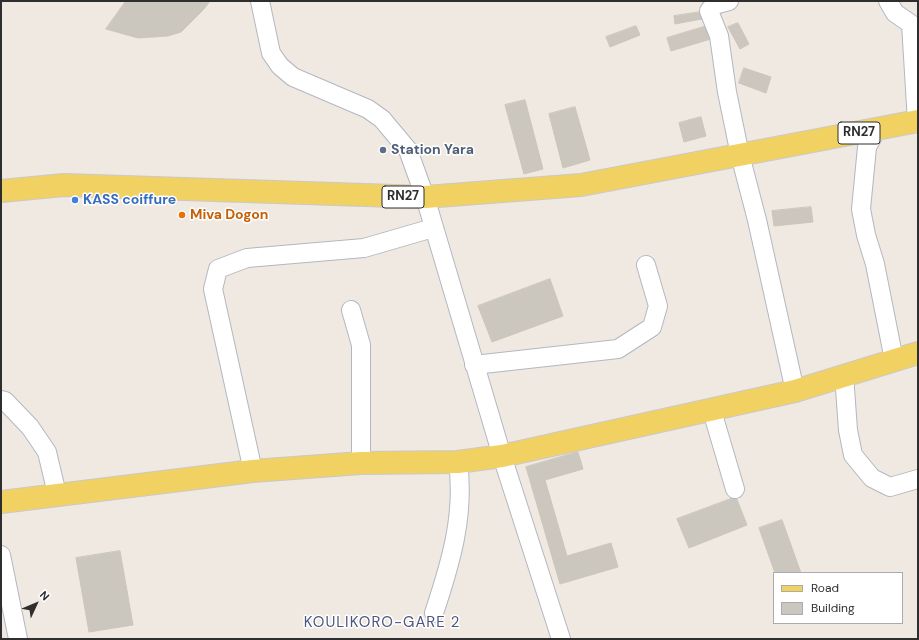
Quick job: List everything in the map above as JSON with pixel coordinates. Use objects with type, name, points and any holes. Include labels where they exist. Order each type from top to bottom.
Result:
[{"type":"main road","name":"RN27","points":[[1,191],[64,185],[425,197],[581,185],[917,122]]},
{"type":"main road","points":[[1,502],[253,471],[361,463],[458,462],[502,456],[794,391],[918,353]]},
{"type":"street","points":[[260,1],[271,53],[280,66],[293,77],[368,109],[382,119],[408,150],[425,197],[474,365],[561,639]]},
{"type":"street","points":[[728,1],[714,5],[710,11],[719,36],[727,92],[740,155],[757,220],[794,391]]},
{"type":"street","points":[[888,1],[895,13],[911,24],[917,122]]},
{"type":"street","points":[[877,129],[867,147],[861,209],[866,235],[875,264],[894,360]]},
{"type":"street","points":[[253,471],[213,289],[218,269],[247,258],[364,248],[433,228]]},
{"type":"street","points":[[474,365],[618,349],[652,327],[658,306],[646,264]]},
{"type":"street","points":[[351,310],[361,345],[361,463]]},
{"type":"street","points":[[844,375],[848,430],[853,455],[872,478],[890,487],[918,479]]},
{"type":"street","points":[[1,400],[5,401],[30,427],[47,452],[57,494]]},
{"type":"street","points":[[712,410],[735,489]]},
{"type":"street","points":[[434,613],[451,562],[456,536],[460,507],[458,462]]},
{"type":"street","points":[[1,555],[18,639]]},
{"type":"building","points":[[126,1],[210,1],[181,32],[168,36],[138,38],[106,29]]},
{"type":"building","points":[[701,12],[702,19],[675,24],[674,16]]},
{"type":"building","points":[[738,23],[749,44],[740,49],[728,27]]},
{"type":"building","points":[[710,25],[714,38],[671,51],[667,38]]},
{"type":"building","points":[[636,26],[640,35],[610,47],[606,37]]},
{"type":"building","points":[[744,68],[771,77],[766,93],[739,83]]},
{"type":"building","points":[[525,100],[543,169],[524,174],[505,105]]},
{"type":"building","points":[[575,107],[590,160],[563,168],[549,114]]},
{"type":"building","points":[[701,117],[706,136],[684,142],[679,123]]},
{"type":"building","points":[[811,207],[813,222],[774,226],[772,211]]},
{"type":"building","points":[[550,279],[563,316],[492,342],[478,306]]},
{"type":"building","points":[[578,452],[583,469],[545,480],[567,556],[611,543],[618,567],[560,584],[526,467]]},
{"type":"building","points":[[736,497],[747,525],[689,548],[677,519]]},
{"type":"building","points":[[782,520],[801,572],[775,572],[759,528]]},
{"type":"building","points":[[120,551],[133,625],[89,632],[76,558]]},
{"type":"place","name":"Station Yara","points":[[383,150]]},
{"type":"place","name":"KASS coiffure","points":[[75,200]]},
{"type":"place","name":"Miva Dogon","points":[[182,215]]},
{"type":"district","name":"KOULIKORO-GARE 2","points":[[382,623]]}]
